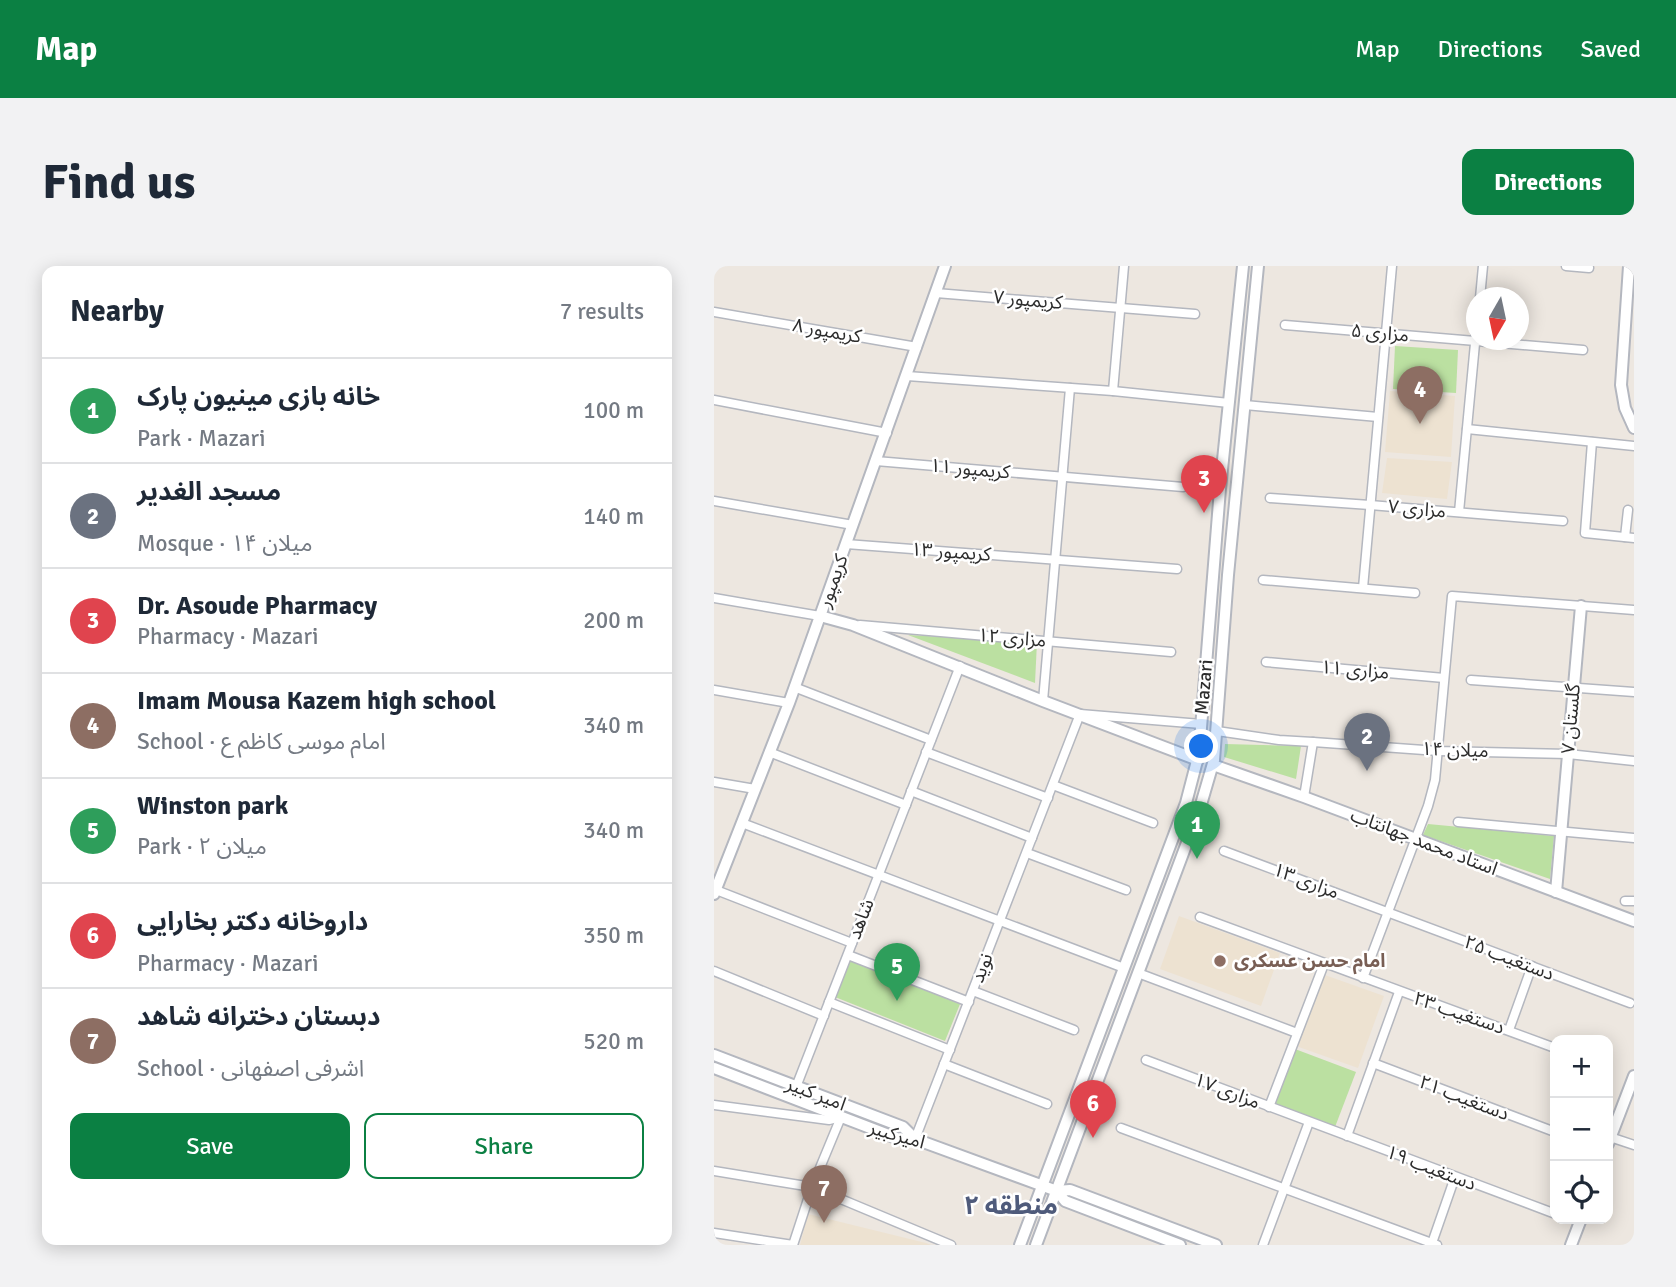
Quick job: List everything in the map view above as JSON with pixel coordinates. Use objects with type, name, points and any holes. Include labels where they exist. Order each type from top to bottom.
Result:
[{"type":"street","name":"کریمپور","points":[[715,892],[718,875],[742,823],[789,703],[946,266]]},
{"type":"street","points":[[1113,391],[1124,266]]},
{"type":"street","name":"Mazari","points":[[1020,1245],[1186,803],[1198,760],[1220,489],[1243,266]]},
{"type":"street","name":"Mazari","points":[[1036,1245],[1169,893],[1213,765],[1228,575],[1258,266]]},
{"type":"street","points":[[1363,587],[1392,266]]},
{"type":"street","points":[[1481,287],[1483,266]]},
{"type":"street","points":[[1566,266],[1589,268]]},
{"type":"street","points":[[1629,266],[1630,305],[1621,385],[1625,408],[1634,428]]},
{"type":"street","name":"کریمپور ۷","points":[[936,293],[1195,314]]},
{"type":"street","name":"کریمپور ۸","points":[[714,312],[917,347]]},
{"type":"street","name":"مزاری ۵","points":[[1285,325],[1466,337]]},
{"type":"street","name":"مزاری ۵","points":[[1529,343],[1583,350]]},
{"type":"street","points":[[1459,512],[1475,350]]},
{"type":"street","points":[[907,376],[1113,391],[1378,417]]},
{"type":"street","points":[[1043,701],[1070,388]]},
{"type":"street","points":[[714,400],[887,433]]},
{"type":"street","points":[[1467,429],[1634,446]]},
{"type":"street","points":[[1592,442],[1585,533],[1629,537],[1628,510]]},
{"type":"street","name":"کریمپور ۱۱","points":[[876,461],[1183,487]]},
{"type":"street","name":"مزاری ۷","points":[[1270,498],[1563,521]]},
{"type":"street","points":[[714,501],[853,525]]},
{"type":"street","name":"کریمپور ۱۳","points":[[846,544],[1177,569]]},
{"type":"street","points":[[1263,580],[1415,593]]},
{"type":"street","points":[[1363,978],[1432,793],[1452,596],[1634,610]]},
{"type":"street","points":[[714,598],[820,616],[853,625],[1198,760]]},
{"type":"street","name":"گلستان ۷","points":[[1556,892],[1581,606]]},
{"type":"street","name":"مزاری ۱۲","points":[[853,625],[1171,652]]},
{"type":"street","name":"مزاری ۱۱","points":[[1266,662],[1444,678]]},
{"type":"street","name":"شاهد","points":[[796,1087],[960,666]]},
{"type":"street","points":[[1471,680],[1634,692]]},
{"type":"street","points":[[794,687],[931,740]]},
{"type":"street","points":[[714,690],[789,703]]},
{"type":"street","points":[[1080,714],[1201,724]]},
{"type":"street","name":"نوید","points":[[915,1139],[1080,714]]},
{"type":"street","name":"میلان ۱۴","points":[[1217,731],[1313,743],[1438,751],[1568,754],[1634,761]]},
{"type":"street","points":[[1304,797],[1313,743]]},
{"type":"street","points":[[769,752],[906,805]]},
{"type":"street","points":[[926,752],[1048,798]]},
{"type":"street","name":"استاد محمد جهانتاب","points":[[1213,765],[1634,921]]},
{"type":"street","points":[[714,782],[755,789]]},
{"type":"street","points":[[1053,785],[1153,823]]},
{"type":"street","points":[[911,791],[1032,838]]},
{"type":"street","points":[[1458,822],[1634,838]]},
{"type":"street","points":[[742,823],[1124,968]]},
{"type":"street","name":"مزاری ۱۳","points":[[1224,851],[1388,912]]},
{"type":"street","points":[[1027,853],[1126,890]]},
{"type":"street","points":[[1154,888],[1169,893]]},
{"type":"street","points":[[715,892],[852,943]]},
{"type":"street","name":"دستغیب ۲۵","points":[[1388,912],[1630,1003]]},
{"type":"street","name":"دستغیب ۲۳","points":[[1200,917],[1550,1046]]},
{"type":"street","points":[[848,955],[968,1002]]},
{"type":"street","points":[[1269,1107],[1324,964]]},
{"type":"street","points":[[1509,1030],[1532,967]]},
{"type":"street","points":[[714,971],[824,1016]]},
{"type":"street","points":[[1138,973],[1297,1034]]},
{"type":"street","points":[[973,991],[1074,1030]]},
{"type":"street","points":[[1347,1136],[1399,992]]},
{"type":"street","points":[[829,1002],[950,1049]]},
{"type":"street","name":"امیر کبیر","points":[[714,1055],[902,1127],[915,1139]]},
{"type":"street","name":"مزاری ۱۷","points":[[1146,1060],[1309,1122]]},
{"type":"street","name":"دستغیب ۲۱","points":[[1373,1063],[1550,1130]]},
{"type":"street","points":[[944,1064],[1047,1104]]},
{"type":"street","name":"امیرکبیر","points":[[714,1068],[898,1139],[915,1139],[1042,1185]]},
{"type":"street","points":[[1613,1130],[1634,1077]]},
{"type":"street","points":[[714,1105],[829,1120],[841,1116]]},
{"type":"street","points":[[718,1234],[793,1245],[812,1187],[841,1116]]},
{"type":"street","points":[[1263,1245],[1309,1122]]},
{"type":"street","name":"دستغیب ۱۹","points":[[1309,1122],[1550,1212]]},
{"type":"street","points":[[1121,1128],[1434,1244],[1455,1177]]},
{"type":"street","points":[[1613,1141],[1634,1145]]},
{"type":"street","points":[[714,1171],[812,1187],[951,1245]]},
{"type":"street","points":[[1042,1185],[1057,1191],[1070,1190],[1216,1245]]},
{"type":"street","points":[[1057,1191],[1065,1201],[1180,1245]]},
{"type":"street","points":[[1571,1245],[1579,1224]]},
{"type":"shaded area","points":[[1390,391],[1455,396],[1451,457],[1385,452]]},
{"type":"shaded area","points":[[1387,458],[1452,462],[1447,499],[1382,493]]},
{"type":"shaded area","name":"امام حسن عسکری","points":[[1179,916],[1280,953],[1261,1006],[1160,969]]},
{"type":"shaded area","points":[[1322,974],[1384,996],[1358,1068],[1296,1046]]},
{"type":"shaded area","points":[[808,1214],[926,1243],[931,1245],[800,1245]]},
{"type":"green space","points":[[1395,346],[1458,350],[1456,393],[1393,389]]},
{"type":"green space","points":[[908,635],[1037,642],[1035,683]]},
{"type":"green space","points":[[1225,744],[1301,746],[1296,779],[1224,757]]},
{"type":"green space","points":[[1428,824],[1554,836],[1550,879],[1423,835]]},
{"type":"green space","points":[[850,960],[960,1004],[945,1041],[835,997]]},
{"type":"green space","points":[[1295,1049],[1356,1072],[1335,1127],[1274,1104]]},
{"type":"place","name":"Imam Mousa Kazem high school","points":[[1420,424]]},
{"type":"place","name":"Dr. Asoude Pharmacy","points":[[1204,513]]},
{"type":"place","name":"مسجد الغدیر","points":[[1367,771]]},
{"type":"place","name":"خانه بازی مینیون پارک","points":[[1197,859]]},
{"type":"place","name":"امام حسن عسکری","points":[[1220,961]]},
{"type":"place","name":"Winston park","points":[[897,1001]]},
{"type":"place","name":"داروخانه دکتر بخارایی","points":[[1093,1138]]},
{"type":"place","name":"دبستان دخترانه شاهد","points":[[824,1223]]},
{"type":"district","name":"منطقه ۲","points":[[1011,1206]]}]
